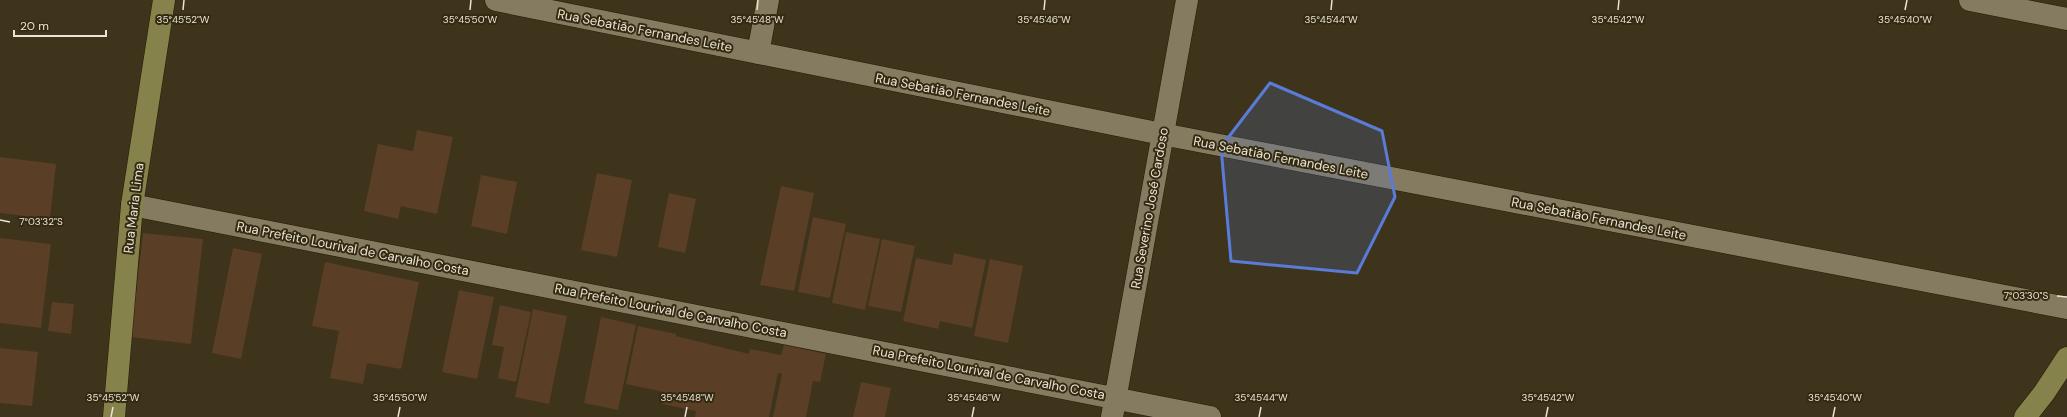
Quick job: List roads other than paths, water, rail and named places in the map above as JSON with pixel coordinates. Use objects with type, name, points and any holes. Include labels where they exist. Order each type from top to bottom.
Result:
[{"type":"street","name":"Rua Maria Lima","points":[[114,417],[120,326],[132,205],[164,0]]},
{"type":"street","name":"Rua Sebatião Fernandes Leite","points":[[496,0],[1162,134],[2067,308]]},
{"type":"street","points":[[758,53],[768,0]]},
{"type":"street","name":"Rua Severino José Cardoso","points":[[1114,407],[1187,0]]},
{"type":"street","points":[[1970,0],[2067,18]]},
{"type":"street","name":"Rua Prefeito Lourival de Carvalho Costa","points":[[132,205],[1114,407],[1210,417]]},
{"type":"street","points":[[2025,417],[2044,393],[2067,358]]}]
